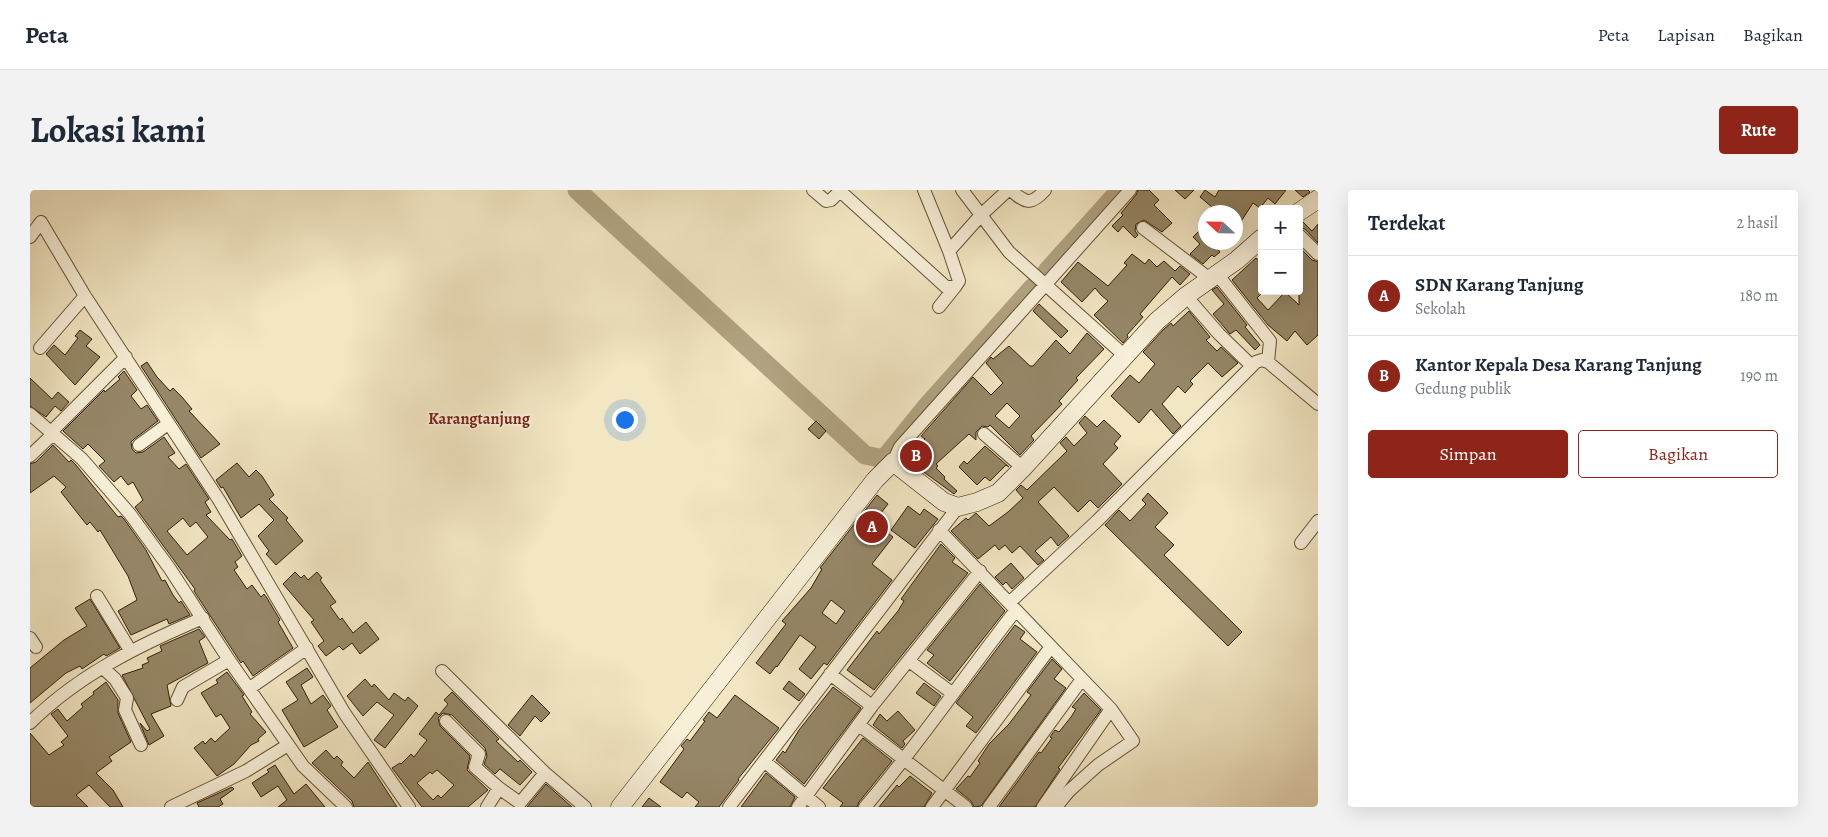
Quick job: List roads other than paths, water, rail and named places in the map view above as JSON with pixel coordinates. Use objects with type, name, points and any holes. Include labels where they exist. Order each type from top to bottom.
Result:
[{"type":"street","points":[[813,190],[826,201],[831,200],[840,190],[946,287],[955,287]]},
{"type":"street","points":[[924,190],[960,280],[939,306]]},
{"type":"street","points":[[962,190],[1009,252],[1125,356]]},
{"type":"street","points":[[949,251],[981,215],[1009,190],[1022,201],[1038,198],[1045,190]]},
{"type":"street","points":[[620,807],[875,480],[893,462],[900,447],[1130,190]]},
{"type":"street","points":[[1303,209],[1318,199]]},
{"type":"street","points":[[30,237],[41,222],[85,296],[219,500],[346,714],[409,807]]},
{"type":"street","points":[[1143,228],[1213,276],[1270,341],[1268,362]]},
{"type":"street","points":[[1303,239],[1318,254]]},
{"type":"street","points":[[893,462],[944,502],[958,507],[977,502],[998,492],[1023,468],[1157,321],[1186,296],[1258,241]]},
{"type":"street","points":[[40,348],[85,296]]},
{"type":"street","points":[[1186,296],[1219,334],[1252,366]]},
{"type":"street","points":[[30,456],[126,357]]},
{"type":"street","points":[[865,807],[905,760],[1012,606],[1252,366],[1262,360],[1268,362],[1318,404]]},
{"type":"street","points":[[30,414],[82,459],[130,514],[303,766],[346,807]]},
{"type":"street","points":[[139,445],[168,424]]},
{"type":"street","points":[[984,434],[1023,468]]},
{"type":"street","points":[[729,807],[958,507]]},
{"type":"street","points":[[1302,543],[1318,520]]},
{"type":"street","points":[[939,530],[1050,648],[1112,709],[1133,741],[1098,765],[1069,791],[1056,807]]},
{"type":"street","points":[[798,807],[872,706],[980,572]]},
{"type":"street","points":[[97,596],[130,650]]},
{"type":"street","points":[[30,723],[55,701],[130,650],[202,618]]},
{"type":"street","points":[[250,688],[307,648]]},
{"type":"street","points":[[932,807],[1050,648]]},
{"type":"street","points":[[177,700],[183,687],[229,660]]},
{"type":"street","points":[[909,661],[952,693]]},
{"type":"street","points":[[103,668],[115,680],[127,698],[125,710],[141,745]]},
{"type":"street","points":[[442,671],[545,774],[585,807]]},
{"type":"street","points":[[830,674],[872,706]]},
{"type":"street","points":[[989,807],[1082,679]]},
{"type":"street","points":[[1043,807],[1112,709]]},
{"type":"street","points":[[446,721],[479,754],[475,767],[520,803],[545,774]]},
{"type":"street","points":[[859,725],[966,807]]},
{"type":"street","points":[[171,807],[246,770],[288,745]]},
{"type":"street","points":[[764,761],[820,807]]},
{"type":"street","points":[[486,807],[499,788]]},
{"type":"waterway","points":[[577,190],[865,455],[884,459],[926,407],[1033,287]]},
{"type":"waterway","points":[[1047,271],[1120,190]]},
{"type":"place","name":"Kantor Kepala Desa Karang Tanjung","points":[[916,456]]},
{"type":"place","name":"SDN Karang Tanjung","points":[[872,527]]},
{"type":"district","name":"Karangtanjung","points":[[479,419]]}]
